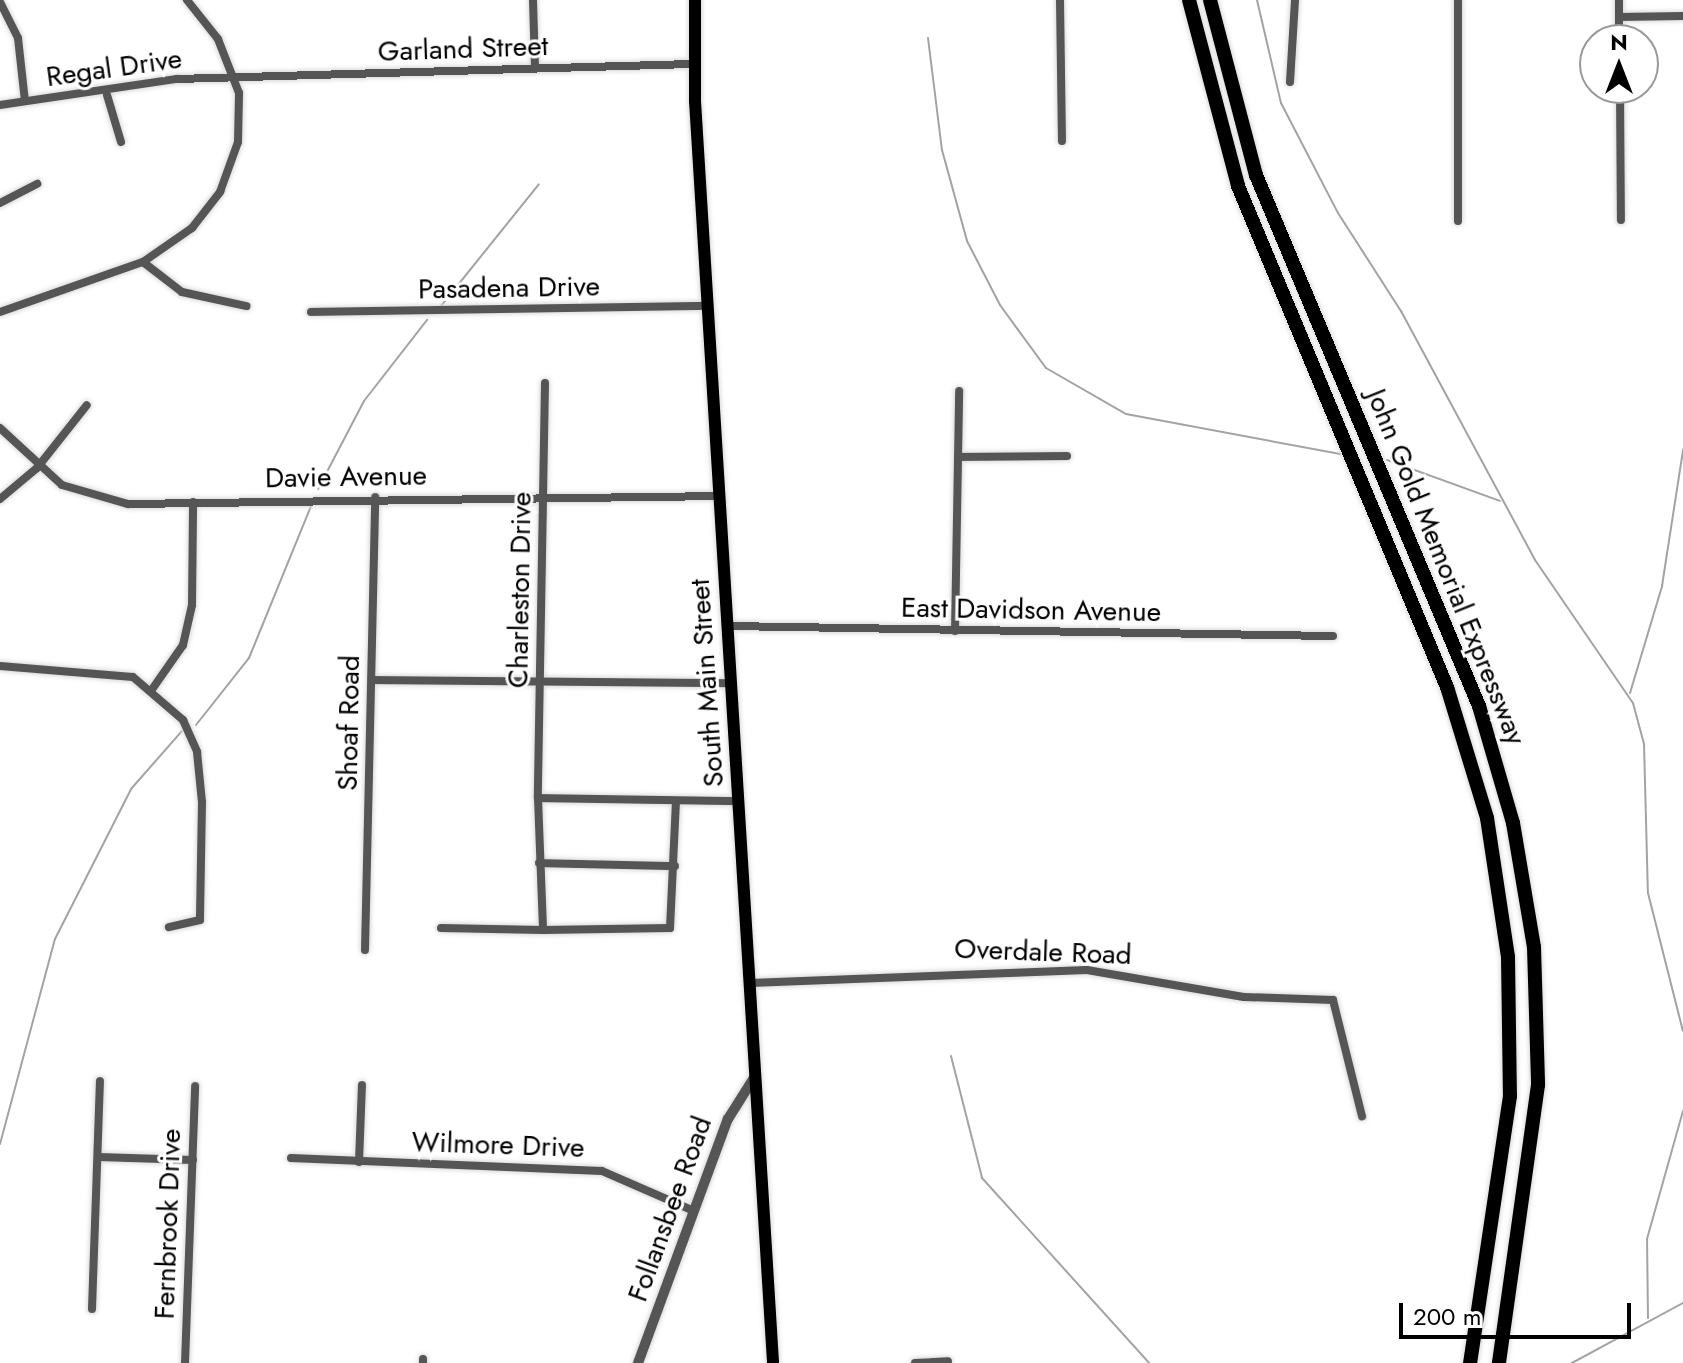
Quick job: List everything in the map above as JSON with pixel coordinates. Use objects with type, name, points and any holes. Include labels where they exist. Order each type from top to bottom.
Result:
[{"type":"highway","name":"John Gold Memorial Expressway","points":[[1189,0],[1238,186],[1447,687],[1487,818],[1508,957],[1510,1096],[1470,1363]]},
{"type":"highway","name":"John Gold Memorial Expressway","points":[[1210,0],[1256,175],[1479,706],[1513,823],[1534,947],[1538,1085],[1499,1363]]},
{"type":"main road","name":"South Main Street","points":[[695,0],[693,64],[773,1363]]},
{"type":"street","points":[[0,312],[143,262],[192,228],[220,192],[238,142],[234,78],[218,39],[187,0]]},
{"type":"street","points":[[533,0],[535,69]]},
{"type":"street","points":[[1060,0],[1062,141]]},
{"type":"street","points":[[1290,82],[1295,0]]},
{"type":"street","points":[[1458,0],[1458,221]]},
{"type":"street","points":[[1619,0],[1619,24]]},
{"type":"street","points":[[0,2],[18,38],[25,101]]},
{"type":"street","points":[[1619,17],[1683,16]]},
{"type":"street","name":"Garland Street","points":[[234,78],[693,64]]},
{"type":"street","name":"Regal Drive","points":[[0,105],[107,95],[143,82],[234,78]]},
{"type":"street","points":[[107,95],[121,142]]},
{"type":"street","points":[[1620,104],[1621,220]]},
{"type":"street","points":[[0,203],[37,184]]},
{"type":"street","points":[[143,262],[182,292],[246,306]]},
{"type":"street","name":"Pasadena Drive","points":[[311,312],[708,306]]},
{"type":"street","name":"Charleston Drive","points":[[543,930],[538,798],[545,383]]},
{"type":"street","points":[[955,631],[959,391]]},
{"type":"street","points":[[0,499],[37,468],[87,405]]},
{"type":"street","name":"Davie Avenue","points":[[0,428],[37,468],[95,500],[193,502],[375,497],[544,499],[720,496]]},
{"type":"street","points":[[958,457],[1067,456]]},
{"type":"street","name":"Shoaf Road","points":[[365,950],[375,497]]},
{"type":"street","points":[[153,688],[183,645],[192,605],[193,502]]},
{"type":"street","name":"East Davidson Avenue","points":[[728,626],[1333,636]]},
{"type":"street","points":[[0,666],[88,668],[153,688],[194,742],[202,802],[200,920],[169,927]]},
{"type":"street","points":[[372,680],[731,683]]},
{"type":"street","points":[[538,798],[739,801]]},
{"type":"street","points":[[441,928],[665,931],[674,921],[676,801]]},
{"type":"street","points":[[539,863],[675,866]]},
{"type":"street","name":"Overdale Road","points":[[750,983],[938,970],[1087,970],[1244,997],[1333,1000],[1362,1116]]},
{"type":"street","name":"Follansbee Road","points":[[638,1363],[735,1103],[755,1076]]},
{"type":"street","points":[[92,1309],[100,1081]]},
{"type":"street","points":[[359,1162],[362,1085]]},
{"type":"street","name":"Fernbrook Drive","points":[[185,1363],[195,1086]]},
{"type":"street","points":[[98,1157],[193,1160]]},
{"type":"street","name":"Wilmore Drive","points":[[291,1158],[602,1171],[694,1211]]},
{"type":"street","points":[[915,1363],[948,1361]]},
{"type":"waterway","points":[[1257,0],[1281,103],[1338,213],[1401,311],[1535,560],[1633,703],[1644,744],[1648,893],[1683,1031]]},
{"type":"waterway","points":[[928,38],[942,150],[967,241],[1000,305],[1046,368],[1126,414],[1340,454]]},
{"type":"waterway","points":[[441,306],[539,184]]},
{"type":"waterway","points":[[318,489],[364,401],[427,320]]},
{"type":"waterway","points":[[1630,693],[1662,586],[1683,450]]},
{"type":"waterway","points":[[1387,460],[1500,501]]},
{"type":"waterway","points":[[196,725],[249,658],[311,506]]},
{"type":"waterway","points":[[0,1144],[55,939],[131,789],[182,731]]},
{"type":"waterway","points":[[951,1056],[982,1178],[1149,1363]]},
{"type":"waterway","points":[[1648,1318],[1647,1239],[1683,1111]]},
{"type":"waterway","points":[[1572,1363],[1683,1303]]}]
